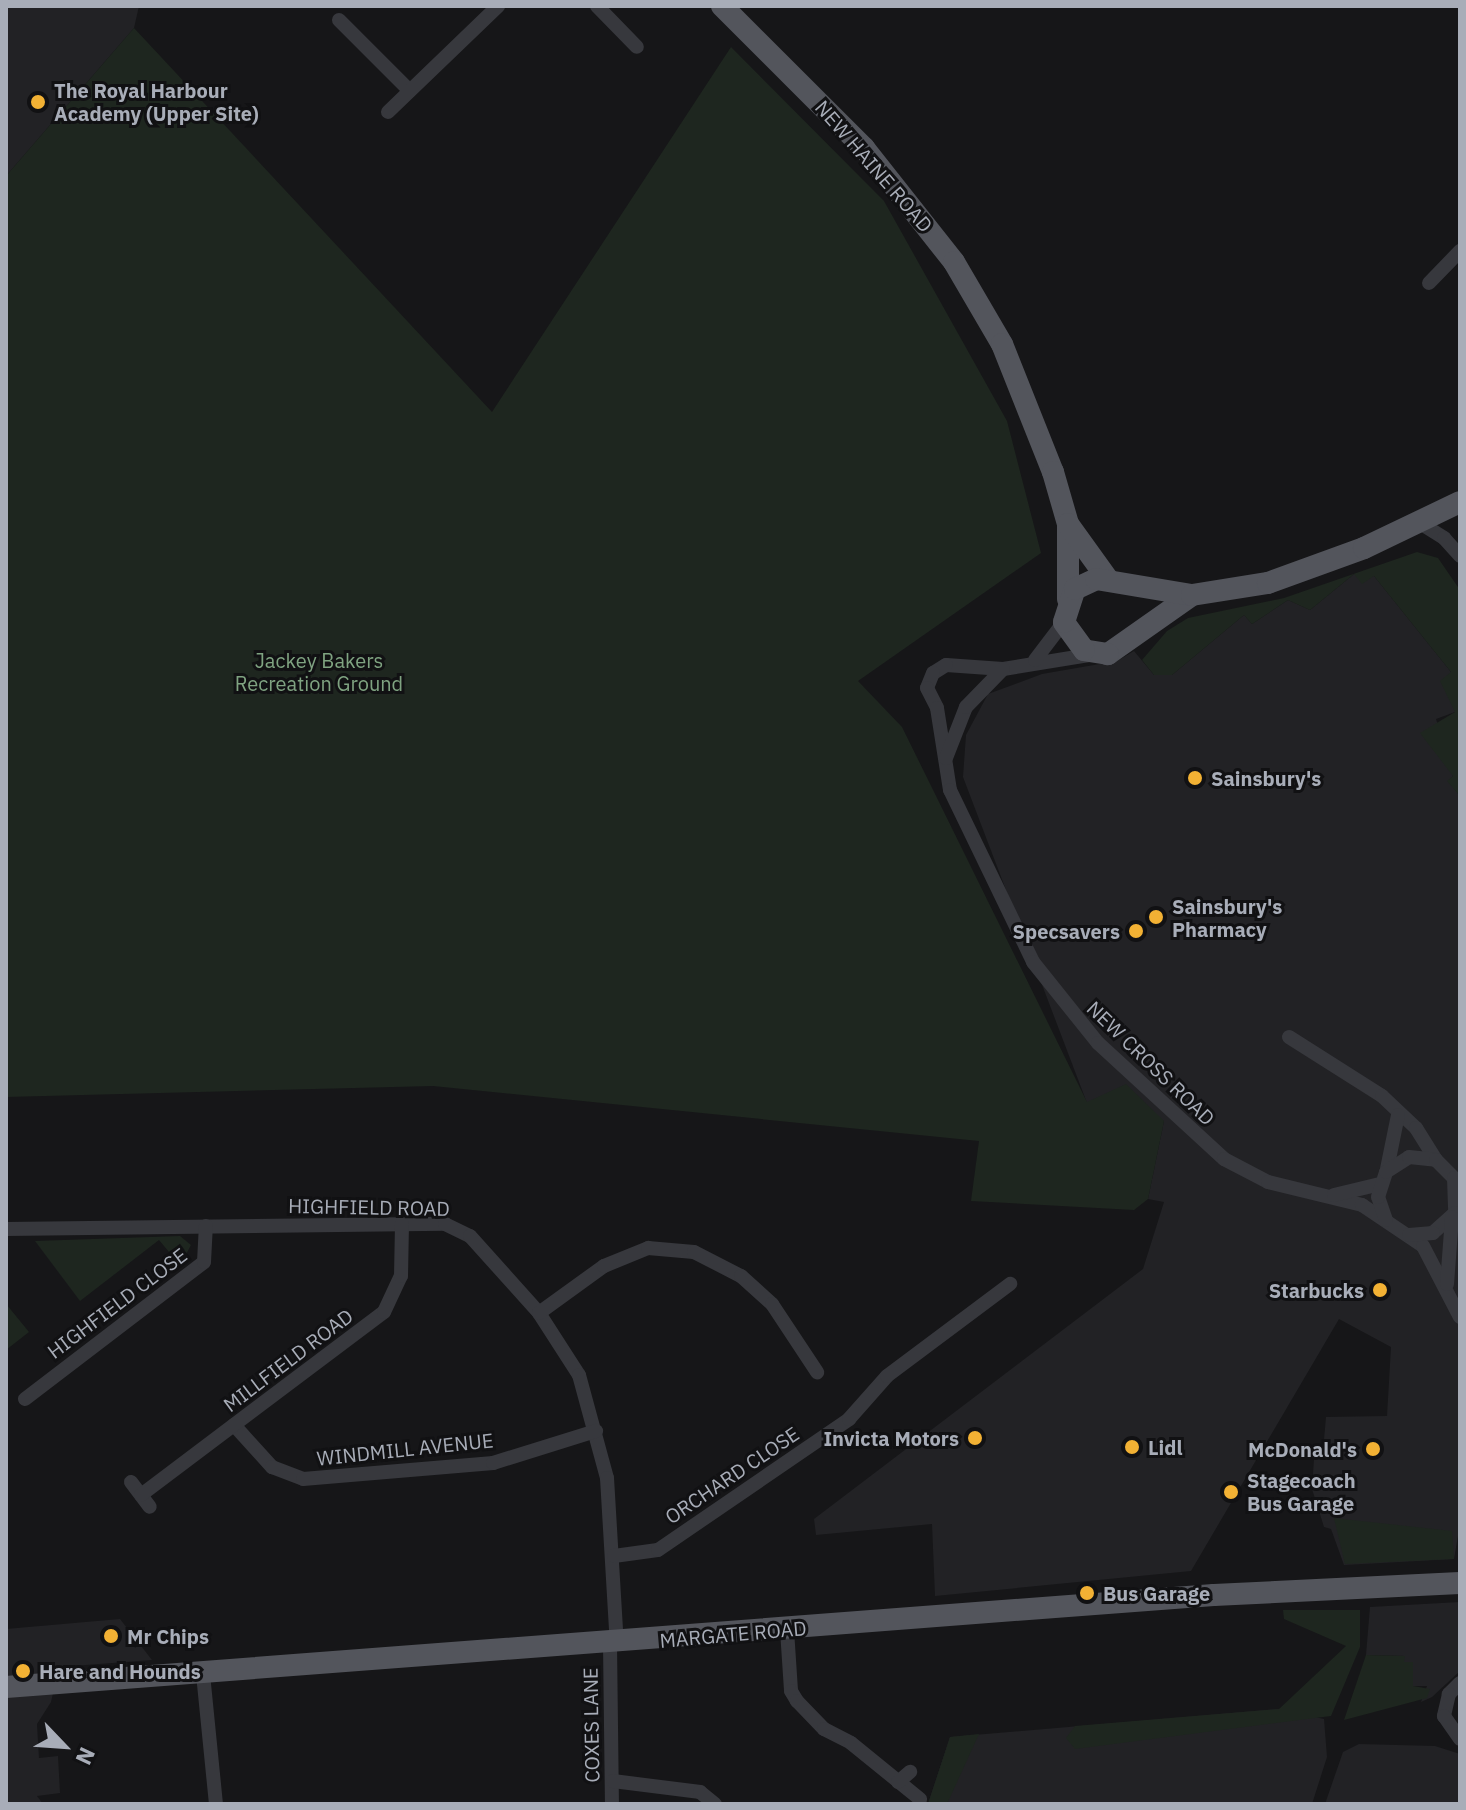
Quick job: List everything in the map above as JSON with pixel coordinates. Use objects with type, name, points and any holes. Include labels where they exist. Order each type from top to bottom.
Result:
[{"type":"main road","name":"NEW HAINE ROAD","points":[[722,6],[864,148],[954,262],[1002,344],[1037,426],[1068,524],[1068,599],[1064,622]]},
{"type":"main road","points":[[1068,599],[1085,582],[1113,580],[1192,595],[1268,583],[1364,548],[1460,502]]},
{"type":"main road","name":"NEW HAINE ROAD","points":[[1068,524],[1140,609],[1130,642]]},
{"type":"main road","points":[[1064,622],[1075,643],[1096,654],[1120,650],[1149,621],[1192,595]]},
{"type":"main road","name":"MARGATE ROAD","points":[[6,1687],[613,1644],[1214,1595],[1460,1583]]},
{"type":"street","points":[[388,112],[498,6]]},
{"type":"street","points":[[597,6],[637,47]]},
{"type":"street","points":[[339,20],[410,91]]},
{"type":"street","points":[[1429,283],[1460,251]]},
{"type":"street","points":[[1417,521],[1444,538],[1460,556]]},
{"type":"street","points":[[1035,660],[1064,622]]},
{"type":"street","name":"NEW CROSS ROAD","points":[[1096,654],[1055,663],[1035,660],[1003,669],[946,665],[933,673],[928,695],[937,708],[950,790],[1033,962],[1063,1006],[1224,1159],[1268,1182],[1333,1195],[1388,1222],[1423,1246],[1447,1285],[1460,1317]]},
{"type":"street","points":[[937,708],[952,713],[969,704],[972,678],[962,667]]},
{"type":"street","name":"NEW CROSS ROAD","points":[[946,758],[969,704],[1003,669]]},
{"type":"street","points":[[1289,1037],[1382,1096],[1398,1115],[1416,1128],[1436,1160]]},
{"type":"street","points":[[1388,1222],[1378,1197],[1398,1115]]},
{"type":"street","name":"NEW CROSS ROAD","points":[[1333,1195],[1383,1178],[1409,1157],[1436,1160],[1458,1189],[1452,1217],[1447,1285]]},
{"type":"street","points":[[1409,1235],[1433,1233],[1452,1217]]},
{"type":"street","name":"HIGHFIELD ROAD","points":[[6,1229],[402,1224],[459,1229],[539,1313],[579,1375],[607,1478],[614,1556],[613,1644]]},
{"type":"street","name":"MILLFIELD ROAD","points":[[131,1482],[145,1501],[234,1425],[384,1312],[401,1276],[402,1224]]},
{"type":"street","name":"HIGHFIELD CLOSE","points":[[25,1399],[204,1262],[206,1226]]},
{"type":"street","points":[[539,1313],[604,1266],[648,1248],[694,1252],[741,1276],[772,1304],[817,1372]]},
{"type":"street","name":"ORCHARD CLOSE","points":[[614,1556],[658,1550],[849,1419],[887,1376],[1010,1284]]},
{"type":"street","name":"WINDMILL AVENUE","points":[[234,1425],[260,1458],[303,1479],[493,1463],[596,1431]]},
{"type":"street","points":[[787,1630],[791,1691],[797,1701],[824,1729],[851,1743],[920,1799]]},
{"type":"street","name":"COXES LANE","points":[[612,1804],[613,1644]]},
{"type":"street","points":[[203,1674],[216,1804]]},
{"type":"street","points":[[1460,1683],[1449,1694],[1444,1716],[1460,1739]]},
{"type":"street","points":[[898,1782],[910,1772]]},
{"type":"street","points":[[613,1781],[700,1792],[715,1804]]},
{"type":"shaded area","name":"The Royal Harbour Academy (Upper Site)","points":[[6,6],[139,6],[134,28],[6,176]]},
{"type":"shaded area","points":[[1354,574],[1374,576],[1451,672],[1455,712],[1436,719],[1453,776],[1448,781],[1460,796],[1460,1524],[1454,1559],[1344,1565],[1331,1529],[1324,1527],[1312,1489],[1314,1459],[1323,1451],[1326,1417],[1387,1416],[1391,1347],[1339,1319],[1191,1571],[935,1596],[932,1524],[816,1535],[814,1519],[1143,1269],[1164,1202],[1148,1199],[1164,1121],[1087,1103],[963,777],[966,735],[988,694],[1042,674],[1117,661],[1134,651],[1154,675],[1172,675],[1244,615],[1252,624],[1288,600],[1310,610]]},
{"type":"shaded area","points":[[1460,1602],[1460,1671],[1432,1697],[1421,1702],[1427,1686],[1413,1686],[1413,1663],[1404,1662],[1404,1656],[1366,1655],[1370,1607]]},
{"type":"shaded area","points":[[120,1619],[152,1660],[59,1667],[51,1702],[37,1724],[39,1758],[58,1756],[60,1793],[37,1796],[43,1804],[6,1804],[6,1629]]},
{"type":"shaded area","points":[[1279,1709],[1324,1719],[1327,1757],[1312,1804],[928,1804],[950,1737]]},
{"type":"shaded area","points":[[1359,1744],[1435,1746],[1460,1754],[1460,1804],[1325,1804],[1343,1752]]},
{"type":"green space","name":"Jackey Bakers Recreation Ground","points":[[134,28],[492,412],[731,47],[884,201],[1007,421],[1041,553],[858,681],[902,727],[1087,1102],[1126,1084],[1164,1121],[1148,1199],[1134,1210],[971,1201],[979,1141],[433,1086],[6,1097],[6,176]]},
{"type":"green space","points":[[1417,552],[1438,558],[1460,590],[1460,796],[1447,781],[1453,776],[1420,733],[1455,712],[1440,681],[1451,672],[1374,576],[1362,584],[1354,574],[1310,610],[1288,600],[1252,624],[1244,615],[1172,675],[1154,675],[1142,660],[1167,631],[1188,618],[1284,598]]},
{"type":"green space","points":[[180,1236],[191,1245],[182,1262],[175,1248],[169,1252],[159,1240],[80,1301],[35,1241]]},
{"type":"green space","points":[[6,1306],[29,1332],[6,1350]]},
{"type":"green space","points":[[1334,1518],[1452,1531],[1454,1559],[1345,1564]]},
{"type":"green space","points":[[1283,1610],[1360,1610],[1360,1647],[1331,1716],[1075,1749],[1066,1738],[1075,1726],[1279,1709],[1346,1646],[1284,1619]]},
{"type":"green space","points":[[1366,1655],[1405,1656],[1404,1662],[1413,1662],[1413,1686],[1430,1689],[1427,1698],[1344,1720]]},
{"type":"green space","points":[[979,1734],[947,1804],[928,1804],[950,1737]]},
{"type":"place","name":"The Royal Harbour Academy (Upper Site)","points":[[38,102]]},
{"type":"place","name":"Sainsbury's","points":[[1195,778]]},
{"type":"place","name":"Sainsbury's Pharmacy","points":[[1156,917]]},
{"type":"place","name":"Specsavers","points":[[1136,931]]},
{"type":"place","name":"Starbucks","points":[[1380,1290]]},
{"type":"place","name":"Invicta Motors","points":[[975,1438]]},
{"type":"place","name":"Lidl","points":[[1132,1447]]},
{"type":"place","name":"McDonald's","points":[[1373,1449]]},
{"type":"place","name":"Stagecoach Bus Garage","points":[[1231,1492]]},
{"type":"place","name":"Bus Garage","points":[[1087,1593]]},
{"type":"place","name":"Mr Chips","points":[[111,1636]]},
{"type":"place","name":"Hare and Hounds","points":[[23,1671]]}]
